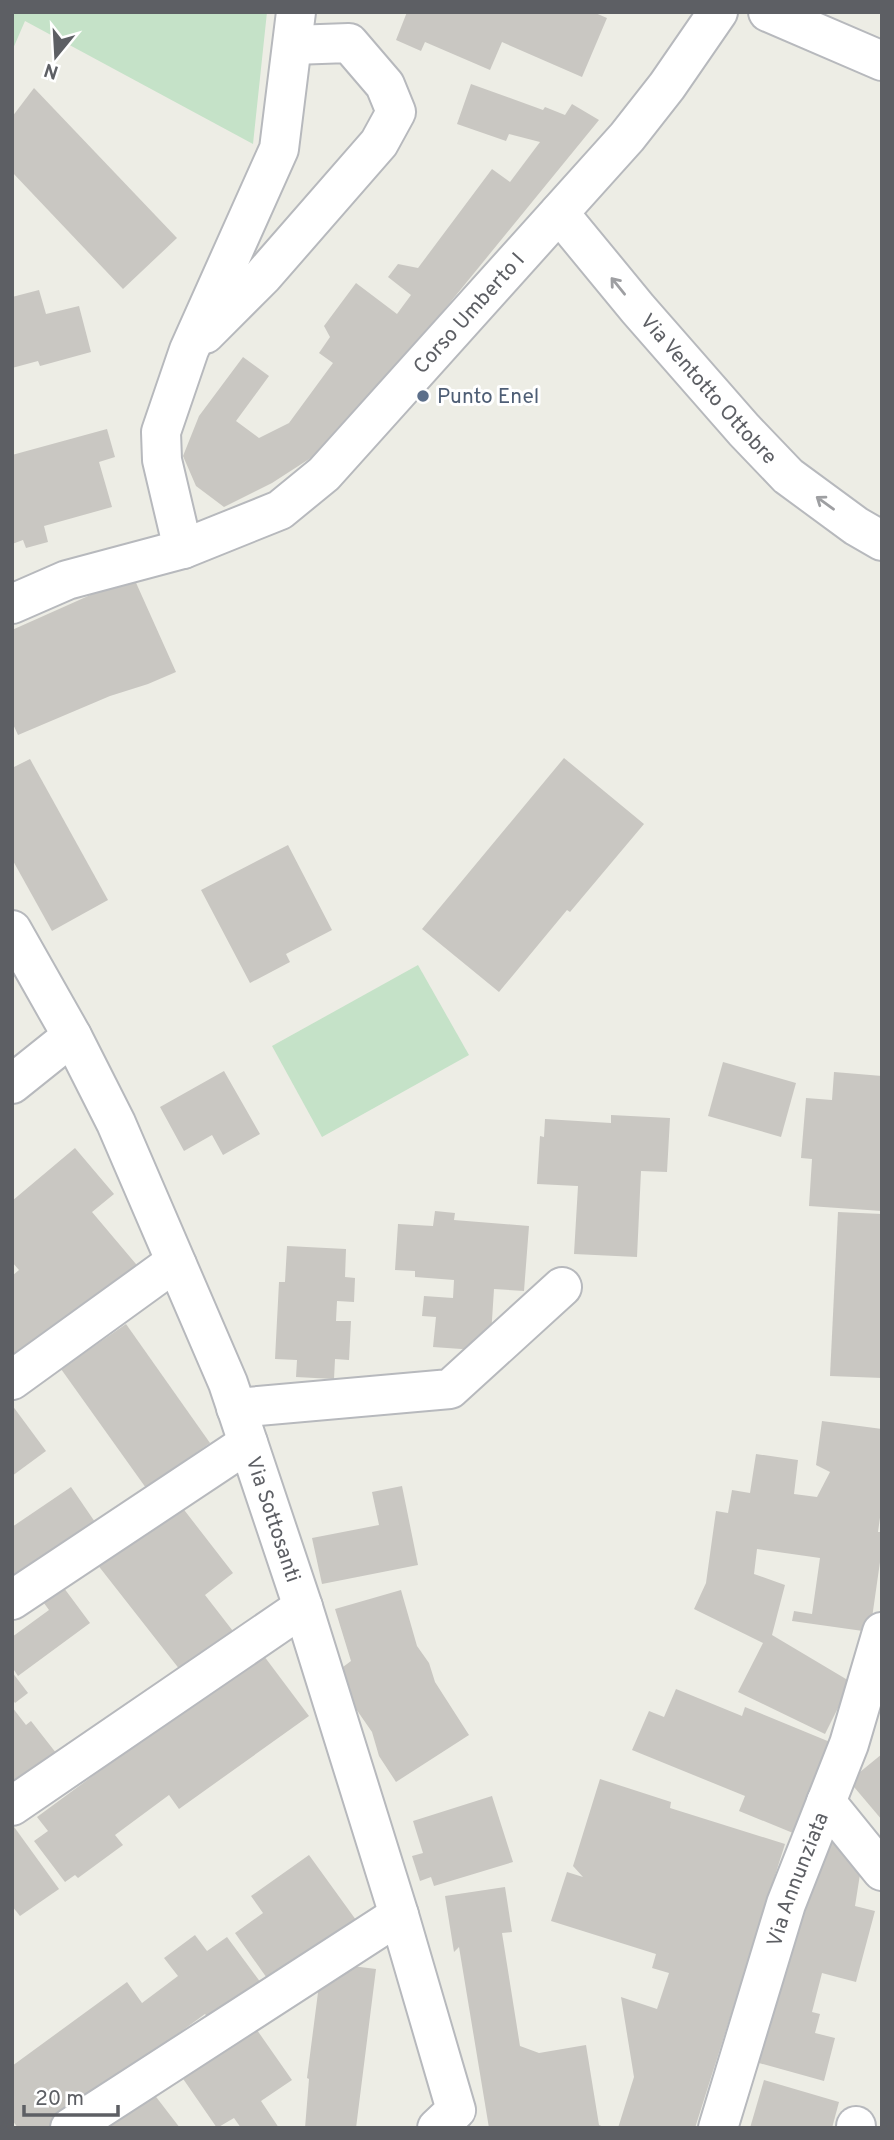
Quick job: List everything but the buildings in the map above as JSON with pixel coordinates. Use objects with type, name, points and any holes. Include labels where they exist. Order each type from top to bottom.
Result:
[{"type":"street","name":"Corso Umberto I","points":[[12,604],[67,580],[183,549],[280,510],[324,474],[627,137],[667,86],[718,12]]},
{"type":"street","points":[[768,12],[882,61]]},
{"type":"street","points":[[183,549],[162,460],[162,432],[189,350],[279,149],[295,29],[349,43],[385,85],[396,111],[379,142],[290,245],[189,350]]},
{"type":"street","name":"Via Ventotto Ottobre","points":[[559,213],[638,309],[788,476],[856,526],[882,541]]},
{"type":"street","name":"Via Sottosanti","points":[[12,930],[72,1036],[116,1123],[236,1408],[303,1607],[399,1915],[452,2122]]},
{"type":"street","points":[[12,1084],[72,1036]]},
{"type":"street","points":[[12,1380],[175,1262],[177,1265]]},
{"type":"street","points":[[236,1408],[450,1389],[562,1287]]},
{"type":"street","points":[[12,1600],[248,1443]]},
{"type":"street","points":[[12,1806],[303,1607]]},
{"type":"street","name":"Via Annunziata","points":[[718,2128],[786,1904],[849,1744],[870,1719],[882,1632]]},
{"type":"street","points":[[826,1802],[882,1871]]},
{"type":"street","points":[[70,2128],[399,1915]]},
{"type":"green space","points":[[12,12],[267,12],[253,144],[25,21],[12,51]]},
{"type":"green space","points":[[418,965],[469,1055],[322,1137],[272,1046]]},
{"type":"place","name":"Punto Enel","points":[[423,396]]}]
